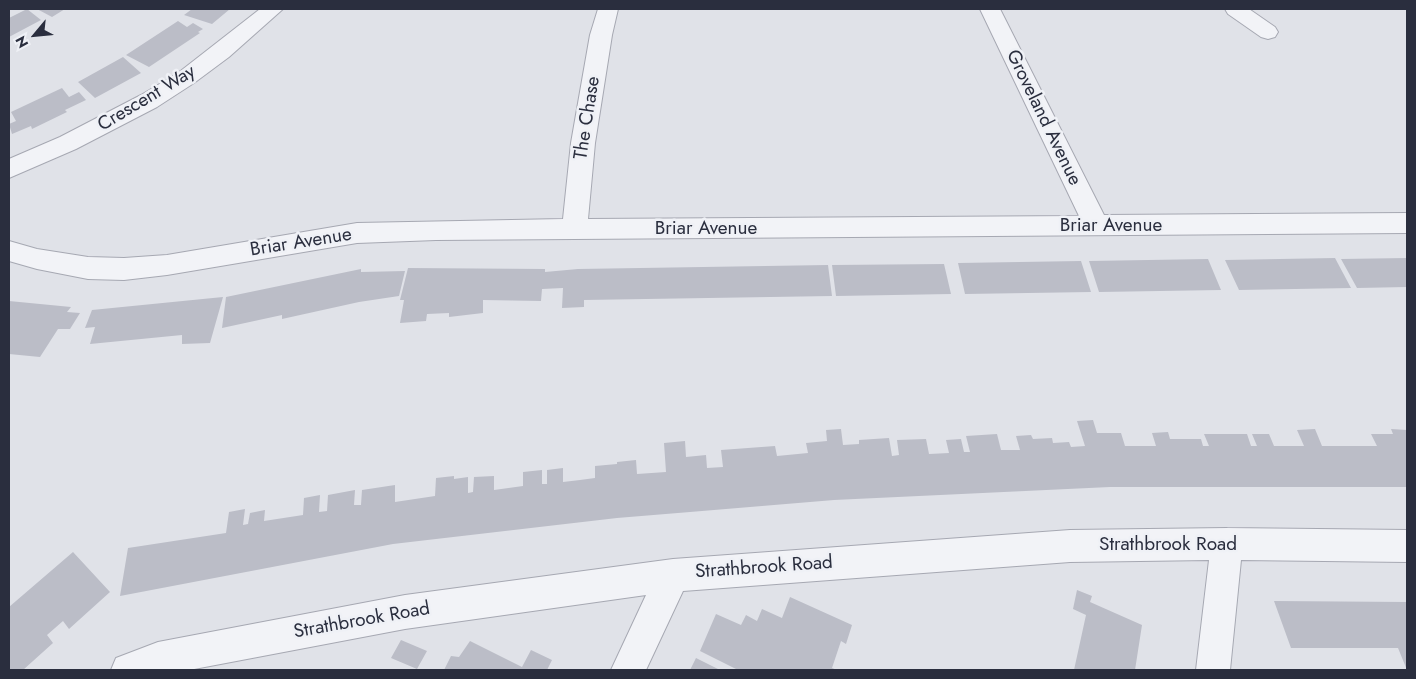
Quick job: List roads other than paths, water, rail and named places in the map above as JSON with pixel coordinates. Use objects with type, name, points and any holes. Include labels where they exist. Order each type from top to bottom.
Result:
[{"type":"street","name":"Crescent Way","points":[[9,169],[68,143],[149,101],[186,78],[222,52],[273,9]]},
{"type":"street","name":"The Chase","points":[[574,229],[583,143],[601,35],[608,9]]},
{"type":"street","name":"Groveland Avenue","points":[[990,9],[1097,226]]},
{"type":"street","points":[[1235,9],[1268,32]]},
{"type":"street","name":"Briar Avenue","points":[[9,251],[37,259],[88,268],[124,269],[167,265],[357,233],[574,229],[1407,223]]},
{"type":"street","points":[[1213,670],[1227,544]]},
{"type":"street","name":"Strathbrook Road","points":[[128,670],[158,659],[405,612],[673,575],[1070,546],[1227,544],[1407,546]]},
{"type":"street","points":[[628,670],[673,575]]}]
